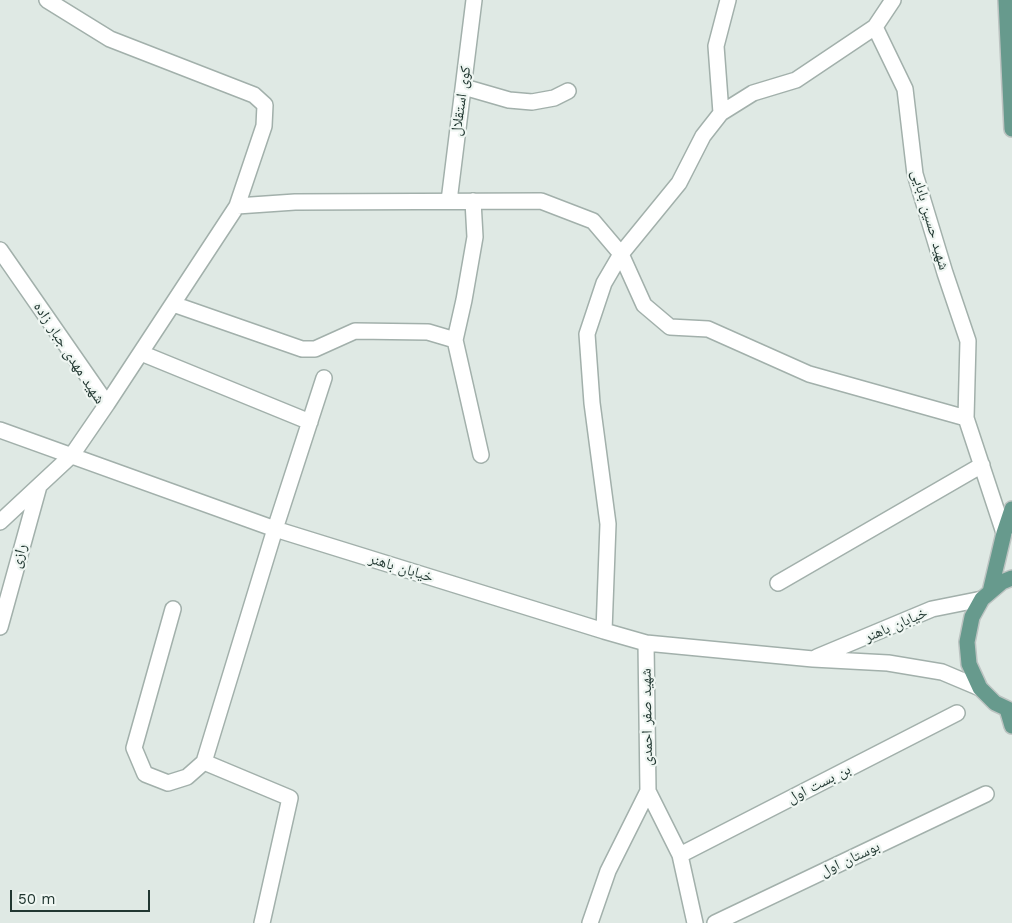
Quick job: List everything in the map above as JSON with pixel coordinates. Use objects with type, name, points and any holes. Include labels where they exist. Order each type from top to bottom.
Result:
[{"type":"main road","points":[[1006,0],[1012,128]]},
{"type":"main road","points":[[986,596],[1012,509]]},
{"type":"main road","points":[[1012,578],[1002,582],[986,596],[972,617],[967,642],[969,664],[980,688],[995,703],[1010,710],[1012,726]]},
{"type":"street","points":[[47,0],[110,39],[254,95],[265,105],[264,126],[237,206],[107,404]]},
{"type":"street","name":"کوی استقلال","points":[[449,202],[474,0]]},
{"type":"street","points":[[721,113],[716,46],[728,0]]},
{"type":"street","points":[[604,631],[608,524],[592,403],[587,334],[604,283],[621,254],[679,183],[703,136],[721,113],[753,93],[796,80],[875,27],[893,0]]},
{"type":"street","name":"شهید حسین بابایی","points":[[875,27],[905,89],[915,174],[944,272],[968,341],[966,418]]},
{"type":"street","points":[[464,87],[509,100],[532,102],[554,98],[568,91]]},
{"type":"street","points":[[237,206],[295,202],[541,201],[593,221],[621,254],[644,305],[670,328],[708,329],[809,374],[966,418],[1004,533]]},
{"type":"street","points":[[473,202],[475,237],[455,340],[481,455]]},
{"type":"street","name":"شهید مهدی جبار زاده","points":[[0,250],[107,404],[72,455],[0,522]]},
{"type":"street","points":[[173,304],[302,349],[315,349],[355,331],[428,332],[455,340]]},
{"type":"street","points":[[141,353],[310,422]]},
{"type":"street","points":[[173,609],[134,748],[144,774],[168,783],[187,778],[204,762],[275,529],[324,378]]},
{"type":"street","name":"خیابان باهنر","points":[[0,430],[275,529],[646,643],[813,659],[888,663],[942,672],[980,688]]},
{"type":"street","points":[[778,583],[982,465]]},
{"type":"street","name":"رازی","points":[[0,627],[38,486]]},
{"type":"street","name":"خیابان باهنر","points":[[813,659],[932,609],[986,596]]},
{"type":"street","name":"شهید صفر احمدی","points":[[646,643],[648,791]]},
{"type":"street","name":"بن بست اول","points":[[680,855],[957,713]]},
{"type":"street","points":[[204,762],[290,798],[262,923]]},
{"type":"street","points":[[648,791],[680,855],[695,923]]},
{"type":"street","points":[[590,923],[608,871],[648,791]]},
{"type":"street","name":"بوستان اول","points":[[715,923],[986,794]]}]
